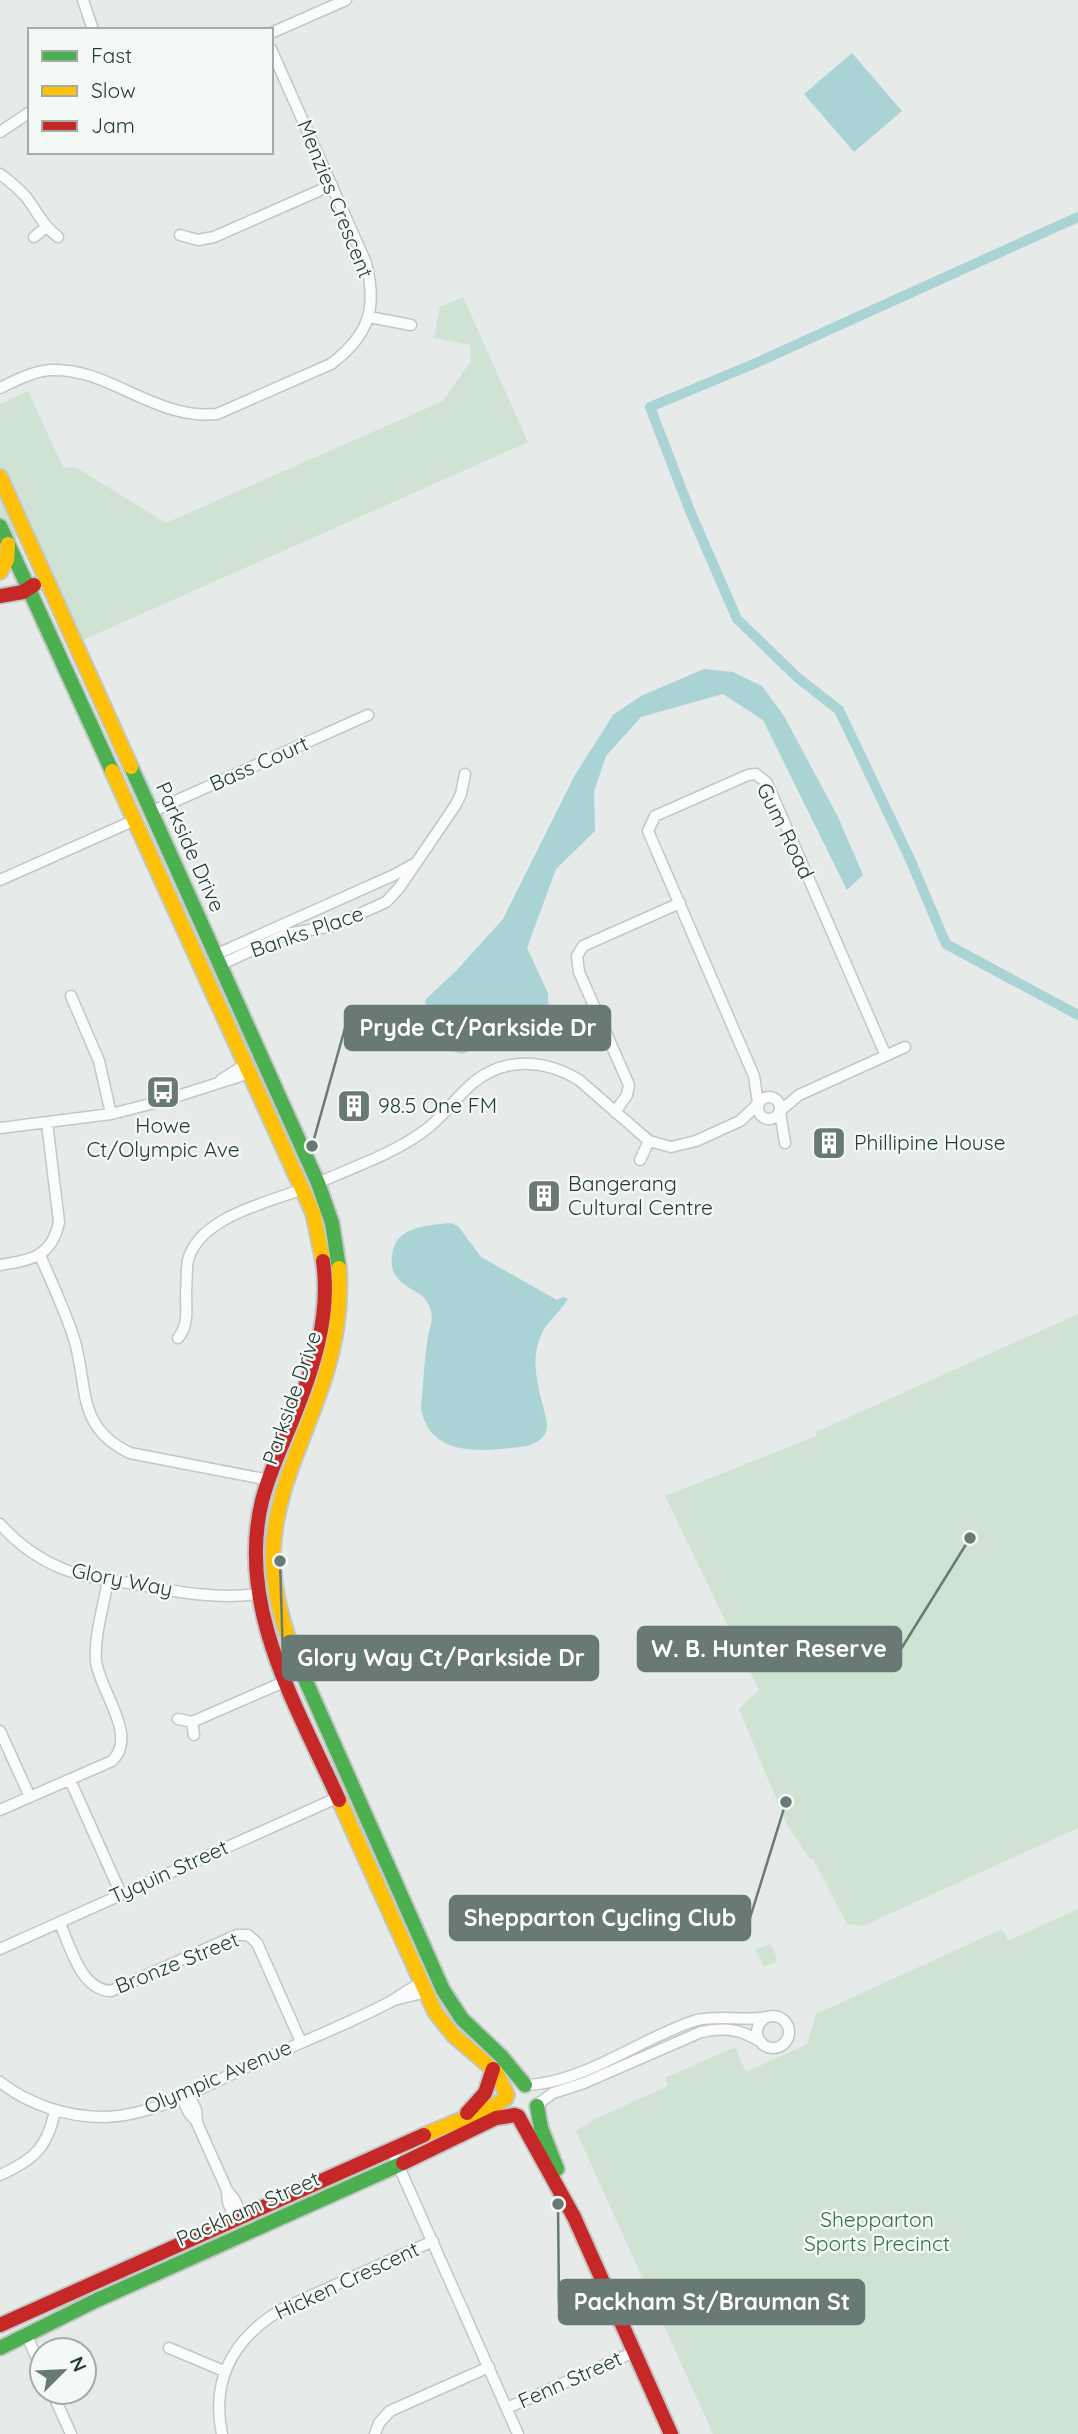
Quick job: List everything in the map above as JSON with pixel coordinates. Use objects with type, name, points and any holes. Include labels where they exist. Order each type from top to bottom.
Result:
[{"type":"street","points":[[83,0],[92,28]]},
{"type":"street","points":[[273,32],[346,0]]},
{"type":"street","name":"Menzies Crescent","points":[[0,388],[48,370],[66,370],[83,374],[177,411],[197,416],[217,414],[331,364],[346,353],[361,335],[372,301],[371,280],[366,263],[273,53]]},
{"type":"street","points":[[1,129],[28,113]]},
{"type":"street","points":[[0,174],[15,184],[28,199],[45,228],[58,237]]},
{"type":"street","points":[[180,235],[198,240],[214,237],[332,185]]},
{"type":"street","points":[[34,237],[45,228]]},
{"type":"street","points":[[369,317],[411,325]]},
{"type":"street","points":[[3,483],[16,529],[34,570],[30,585]]},
{"type":"street","name":"Parkside Drive","points":[[3,483],[318,1183],[335,1237],[341,1288],[333,1351],[285,1484],[278,1509],[273,1551],[275,1591],[288,1640],[439,1981],[462,2020],[501,2056],[525,2085]]},
{"type":"street","name":"Parkside Drive","points":[[0,526],[30,585],[303,1189],[320,1235],[324,1263],[325,1310],[319,1346],[311,1374],[260,1506],[255,1563],[258,1594],[267,1633],[286,1681],[436,2013],[451,2034],[502,2079],[506,2097]]},
{"type":"street","points":[[0,572],[8,556],[8,543]]},
{"type":"street","points":[[0,596],[30,585]]},
{"type":"street","points":[[0,588],[43,585],[54,596]]},
{"type":"street","name":"Bass Court","points":[[151,812],[368,715]]},
{"type":"street","name":"Banks Place","points":[[278,933],[333,926],[383,905],[394,895],[458,801],[465,774]]},
{"type":"street","name":"Gum Road","points":[[758,1104],[754,1076],[648,831],[655,816],[748,775],[756,774],[762,777],[886,1056]]},
{"type":"street","points":[[0,880],[151,812]]},
{"type":"street","name":"Banks Place","points":[[217,960],[278,933],[303,916],[394,875],[415,862]]},
{"type":"street","points":[[615,1112],[627,1095],[629,1085],[579,972],[577,956],[583,946],[680,902]]},
{"type":"street","points":[[303,916],[308,930]]},
{"type":"street","points":[[202,967],[217,960]]},
{"type":"street","points":[[71,996],[99,1061],[111,1114]]},
{"type":"street","points":[[178,1338],[186,1323],[188,1261],[194,1246],[207,1230],[222,1221],[318,1183],[405,1143],[425,1131],[474,1083],[499,1068],[533,1063],[551,1066],[567,1073],[579,1080],[649,1141],[671,1147],[682,1146],[740,1121],[773,1118],[799,1095],[905,1047]]},
{"type":"street","points":[[0,1128],[111,1114],[162,1101],[217,1082],[263,1061]]},
{"type":"street","name":"Gum Road","points":[[754,1076],[773,1097]]},
{"type":"street","points":[[740,1121],[765,1097],[799,1095]]},
{"type":"street","points":[[758,1104],[759,1114],[785,1143],[780,1104],[773,1097]]},
{"type":"street","points":[[0,1265],[40,1255],[51,1245],[59,1222],[47,1124]]},
{"type":"street","points":[[640,1160],[649,1141]]},
{"type":"street","points":[[40,1255],[67,1319],[80,1363],[85,1404],[91,1419],[113,1446],[130,1453],[285,1484]]},
{"type":"street","name":"Glory Way","points":[[0,1524],[12,1538],[35,1555],[63,1569],[108,1580],[205,1596],[232,1598],[258,1594]]},
{"type":"street","points":[[0,1810],[112,1762],[119,1755],[122,1746],[118,1724],[98,1672],[96,1658],[108,1580]]},
{"type":"street","points":[[258,1594],[275,1591]]},
{"type":"street","points":[[178,1719],[192,1722],[286,1681]]},
{"type":"street","points":[[192,1722],[194,1735]]},
{"type":"street","points":[[0,1731],[30,1797]]},
{"type":"street","points":[[313,1742],[329,1735]]},
{"type":"street","points":[[70,1780],[121,1894]]},
{"type":"street","points":[[338,1797],[354,1790]]},
{"type":"street","name":"Tyquin Street","points":[[0,1950],[338,1797]]},
{"type":"street","name":"Bronze Street","points":[[60,1924],[88,1981],[102,1991],[111,1991],[237,1935],[248,1935],[257,1943],[301,2042]]},
{"type":"street","points":[[424,1988],[439,1981]]},
{"type":"street","name":"Olympic Avenue","points":[[0,2082],[38,2104],[55,2110],[105,2117],[154,2107],[424,1988]]},
{"type":"street","points":[[516,2116],[529,2115],[551,2094],[584,2083],[701,2032],[720,2029],[740,2031],[771,2048],[786,2042],[788,2025],[782,2018],[774,2015],[750,2019],[716,2017],[697,2020],[577,2073],[541,2084],[514,2086],[506,2097],[508,2108],[550,2163]]},
{"type":"street","points":[[762,2043],[757,2037],[757,2029],[766,2017]]},
{"type":"street","points":[[461,2118],[478,2102],[492,2080],[492,2069]]},
{"type":"street","points":[[525,2085],[536,2093],[550,2163],[671,2434]]},
{"type":"street","points":[[185,2094],[189,2113],[197,2123],[227,2190],[234,2199],[245,2232]]},
{"type":"street","name":"Packham Street","points":[[0,2325],[391,2149],[494,2106],[506,2097]]},
{"type":"street","points":[[0,2175],[19,2167],[44,2145],[55,2110]]},
{"type":"street","name":"Packham Street","points":[[0,2348],[97,2300],[496,2118],[516,2116]]},
{"type":"street","points":[[391,2149],[518,2434]]},
{"type":"street","name":"Hicken Crescent","points":[[222,2434],[219,2421],[224,2371],[242,2341],[263,2320],[433,2241]]},
{"type":"street","points":[[18,2317],[27,2336]]},
{"type":"street","points":[[169,2348],[224,2371]]},
{"type":"street","name":"Fenn Street","points":[[507,2408],[634,2352]]},
{"type":"street","points":[[375,2434],[379,2423],[390,2410],[489,2367]]},
{"type":"street","points":[[58,2406],[71,2434]]},
{"type":"green space","points":[[463,297],[528,442],[83,640],[32,529],[2,545],[0,565],[0,404],[28,391],[63,467],[77,468],[166,523],[443,401],[471,361],[470,345],[434,338],[440,307]]},
{"type":"green space","points":[[1078,1314],[1078,1828],[863,1926],[847,1924],[813,1859],[810,1859],[787,1825],[739,1709],[759,1690],[665,1496],[816,1436],[816,1432]]},
{"type":"green space","name":"Shepparton Sports Precinct","points":[[1078,1909],[1078,2434],[713,2434],[576,2131],[595,2119],[668,2086],[665,2078],[735,2047],[746,2072],[807,2044],[816,2014],[1002,1929],[1008,1941]]},
{"type":"green space","points":[[769,1944],[773,1947],[777,1960],[764,1966],[755,1950]]},
{"type":"water","points":[[852,53],[902,111],[854,152],[804,94]]},
{"type":"water","points":[[704,669],[733,672],[762,686],[784,716],[838,817],[863,875],[847,890],[763,720],[723,694],[641,717],[606,756],[594,791],[595,831],[556,869],[527,948],[548,993],[549,1023],[502,1037],[462,1054],[440,1047],[429,1020],[425,1000],[456,971],[503,919],[575,775],[613,715],[641,696]]},
{"type":"water","points":[[450,1223],[458,1226],[481,1257],[557,1300],[563,1297],[568,1299],[544,1330],[537,1346],[537,1379],[547,1425],[539,1441],[515,1448],[482,1450],[455,1447],[433,1434],[426,1423],[421,1408],[431,1311],[425,1299],[395,1275],[392,1257],[398,1239],[405,1233],[421,1227]]},
{"type":"waterway","points":[[1078,217],[756,363],[650,407],[690,511],[737,619],[798,678],[839,710],[910,859],[946,944],[1078,1015]]},
{"type":"traffic: fast","points":[[0,526],[112,771]]},
{"type":"traffic: fast","points":[[131,767],[318,1183],[332,1223],[339,1268]]},
{"type":"traffic: fast","points":[[297,1661],[443,1990],[462,2019],[501,2056],[525,2085]]},
{"type":"traffic: fast","points":[[537,2106],[541,2128],[557,2169]]},
{"type":"traffic: fast","points":[[0,2348],[97,2300],[403,2163]]},
{"type":"traffic: slow","points":[[0,477],[131,767]]},
{"type":"traffic: slow","points":[[0,572],[7,560],[8,544]]},
{"type":"traffic: slow","points":[[112,771],[313,1213],[323,1261]]},
{"type":"traffic: slow","points":[[297,1661],[276,1594],[273,1566],[275,1528],[286,1483],[330,1360],[337,1321],[339,1268]]},
{"type":"traffic: slow","points":[[339,1800],[435,2012],[454,2036],[496,2072],[507,2095]]},
{"type":"traffic: slow","points":[[424,2135],[494,2106],[506,2098]]},
{"type":"traffic: jam","points":[[0,596],[23,592],[34,585]]},
{"type":"traffic: jam","points":[[323,1261],[324,1302],[318,1342],[300,1402],[262,1501],[256,1541],[257,1580],[275,1655],[289,1692],[339,1800]]},
{"type":"traffic: jam","points":[[467,2113],[485,2093],[493,2069]]},
{"type":"traffic: jam","points":[[403,2163],[496,2118],[515,2115]]},
{"type":"traffic: jam","points":[[518,2116],[574,2217],[671,2434]]},
{"type":"traffic: jam","points":[[0,2325],[424,2135]]},
{"type":"place","name":"Howe Ct/Olympic Ave","points":[[163,1092]]},
{"type":"place","name":"98.5 One FM","points":[[354,1106]]},
{"type":"place","name":"Phillipine House","points":[[829,1143]]},
{"type":"place","name":"Pryde Ct/Parkside Dr","points":[[312,1146]]},
{"type":"place","name":"Bangerang Cultural Centre","points":[[544,1196]]},
{"type":"place","name":"W. B. Hunter Reserve","points":[[970,1538]]},
{"type":"place","name":"Glory Way Ct/Parkside Dr","points":[[280,1561]]},
{"type":"place","name":"Shepparton Cycling Club","points":[[786,1802]]},
{"type":"place","name":"Packham St/Brauman St","points":[[558,2204]]}]
